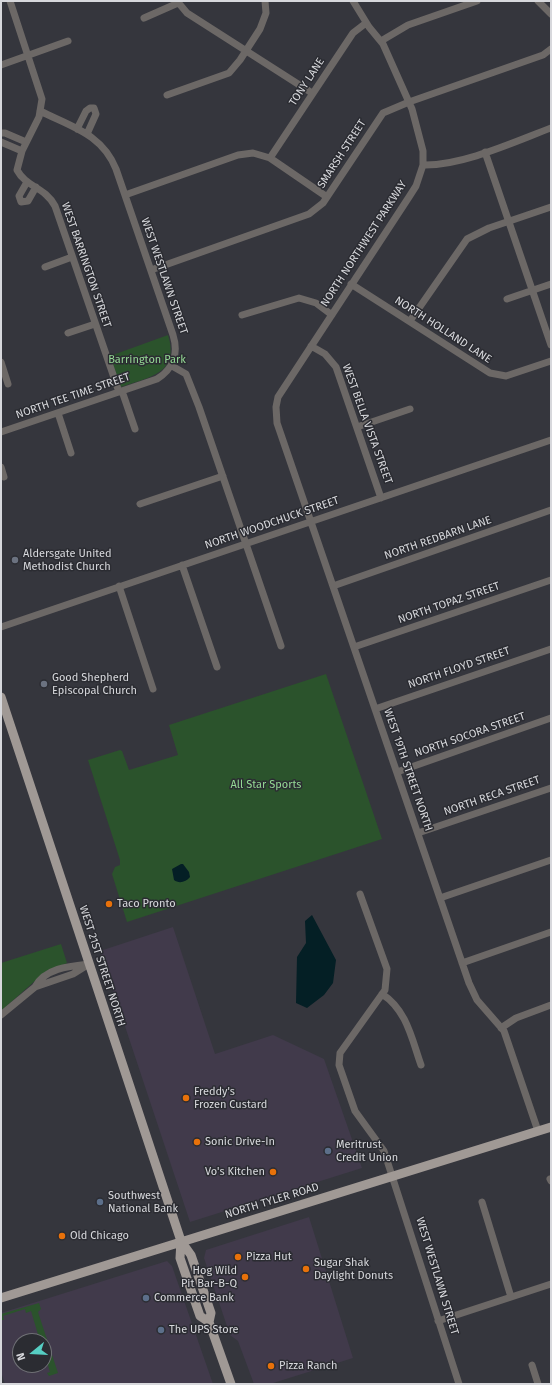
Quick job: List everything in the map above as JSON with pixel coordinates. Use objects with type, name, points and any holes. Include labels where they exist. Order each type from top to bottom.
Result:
[{"type":"main road","name":"WEST 21ST STREET NORTH","points":[[1,697],[181,1241],[191,1255],[212,1313],[209,1322],[231,1384]]},
{"type":"main road","name":"NORTH TYLER ROAD","points":[[1,1298],[551,1127]]},
{"type":"street","points":[[10,1],[29,55],[42,99],[40,111],[22,151],[17,170],[22,178],[27,182],[20,196],[21,202],[28,201],[36,187]]},
{"type":"street","points":[[167,95],[229,73],[240,60],[260,29],[266,13],[265,1]]},
{"type":"street","points":[[353,1],[366,23],[381,41],[409,102],[420,139],[423,165],[457,162],[551,128]]},
{"type":"street","points":[[381,41],[408,25],[477,1]]},
{"type":"street","points":[[538,1],[551,14]]},
{"type":"street","points":[[144,18],[178,2],[187,13],[312,94]]},
{"type":"street","name":"TONY LANE","points":[[270,158],[353,33],[366,23]]},
{"type":"street","points":[[1,65],[68,42]]},
{"type":"street","name":"SMARSH STREET","points":[[151,270],[309,214],[323,203],[383,113],[409,102],[543,55],[551,49]]},
{"type":"street","points":[[77,129],[86,111],[90,108],[94,108],[96,114],[86,134]]},
{"type":"street","name":"WEST WESTLAWN STREET","points":[[40,111],[98,141],[106,150],[116,169],[175,341],[176,352],[172,366]]},
{"type":"street","points":[[1,133],[5,133],[26,142]]},
{"type":"street","points":[[1,142],[22,151]]},
{"type":"street","points":[[485,152],[551,345]]},
{"type":"street","points":[[125,195],[238,155],[253,153],[270,158],[327,197]]},
{"type":"street","name":"NORTH NORTHWEST PARKWAY","points":[[276,407],[278,397],[416,186],[423,165]]},
{"type":"street","name":"WEST BARRINGTON STREET","points":[[27,182],[47,194],[55,206],[95,324],[135,429]]},
{"type":"street","points":[[410,321],[467,239],[508,222],[551,207]]},
{"type":"street","points":[[45,267],[72,257]]},
{"type":"street","name":"NORTH HOLLAND LANE","points":[[351,284],[490,373],[506,376],[551,361]]},
{"type":"street","points":[[507,299],[551,284]]},
{"type":"street","points":[[242,315],[299,298],[316,303],[332,315]]},
{"type":"street","points":[[68,333],[95,324]]},
{"type":"street","name":"WEST BELLA VISTA STREET","points":[[311,346],[325,354],[336,367],[381,498]]},
{"type":"street","points":[[1,362],[8,384]]},
{"type":"street","points":[[172,366],[186,374],[223,476],[281,646]]},
{"type":"street","name":"NORTH TEE TIME STREET","points":[[1,432],[157,379],[172,366]]},
{"type":"street","name":"WEST 19TH STREET NORTH","points":[[276,407],[277,423],[281,438],[462,963],[477,1000],[502,1028],[520,1074],[538,1131]]},
{"type":"street","points":[[357,427],[410,409]]},
{"type":"street","points":[[58,413],[71,453]]},
{"type":"street","name":"NORTH WOODCHUCK STREET","points":[[1,627],[310,521],[550,442]]},
{"type":"street","points":[[1,467],[4,477]]},
{"type":"street","points":[[140,504],[223,476]]},
{"type":"street","name":"NORTH REDBARN LANE","points":[[332,586],[551,510]]},
{"type":"street","points":[[182,565],[217,667]]},
{"type":"street","name":"NORTH TOPAZ STREET","points":[[354,648],[551,580]]},
{"type":"street","points":[[119,586],[153,689]]},
{"type":"street","name":"NORTH FLOYD STREET","points":[[375,709],[551,649]]},
{"type":"street","name":"NORTH SOCORA STREET","points":[[397,772],[551,718]]},
{"type":"street","name":"NORTH RECA STREET","points":[[418,833],[551,788]]},
{"type":"street","points":[[440,898],[551,860]]},
{"type":"street","points":[[360,894],[387,969],[386,990],[382,994],[391,1000],[404,1017],[421,1065]]},
{"type":"street","points":[[462,963],[551,932]]},
{"type":"street","points":[[1,1015],[36,987],[39,979],[54,971],[71,966],[89,964]]},
{"type":"street","name":"WEST WESTLAWN STREET","points":[[382,994],[343,1047],[338,1059],[355,1111],[384,1151],[459,1384]]},
{"type":"street","points":[[502,1028],[516,1018],[551,1005]]},
{"type":"street","points":[[482,1202],[511,1297]]},
{"type":"street","points":[[438,1321],[551,1284]]},
{"type":"street","points":[[532,1365],[538,1384]]},
{"type":"shaded area","points":[[173,927],[215,1054],[273,1035],[324,1059],[362,1168],[190,1222],[100,951]]},
{"type":"shaded area","points":[[309,1217],[353,1358],[270,1384],[254,1384],[238,1341],[230,1335],[204,1258],[206,1250]]},
{"type":"shaded area","points":[[167,1261],[172,1266],[213,1384],[5,1384],[1,1372],[1,1313]]},
{"type":"green space","name":"Barrington Park","points":[[168,335],[171,348],[170,358],[166,366],[160,372],[152,376],[121,387],[110,356]]},
{"type":"green space","name":"All Star Sports","points":[[326,674],[382,839],[127,922],[112,874],[115,867],[120,865],[120,860],[88,760],[120,750],[122,751],[129,770],[178,755],[169,725]]},
{"type":"green space","points":[[61,944],[67,963],[45,972],[1,1011],[1,963]]},
{"type":"green space","points":[[39,1303],[41,1309],[38,1312],[45,1333],[38,1333],[31,1311],[26,1313],[25,1309],[3,1316],[4,1320],[1,1320],[1,1314]]},
{"type":"green space","points":[[52,1355],[58,1373],[49,1376],[47,1373],[52,1373]]},
{"type":"water","points":[[183,864],[189,872],[190,877],[184,881],[178,882],[174,880],[172,869]]},
{"type":"water","points":[[312,915],[336,960],[333,983],[324,995],[307,1008],[296,1003],[297,957],[306,943],[305,921]]},
{"type":"place","name":"Aldersgate United Methodist Church","points":[[15,560]]},
{"type":"place","name":"Good Shepherd Episcopal Church","points":[[44,684]]},
{"type":"place","name":"Taco Pronto","points":[[109,904]]},
{"type":"place","name":"Freddy's Frozen Custard","points":[[186,1098]]},
{"type":"place","name":"Sonic Drive-In","points":[[197,1142]]},
{"type":"place","name":"Meritrust Credit Union","points":[[328,1151]]},
{"type":"place","name":"Vo's Kitchen","points":[[273,1172]]},
{"type":"place","name":"Southwest National Bank","points":[[100,1202]]},
{"type":"place","name":"Old Chicago","points":[[62,1236]]},
{"type":"place","name":"Pizza Hut","points":[[238,1257]]},
{"type":"place","name":"Sugar Shak Daylight Donuts","points":[[306,1269]]},
{"type":"place","name":"Hog Wild Pit Bar-B-Q","points":[[245,1277]]},
{"type":"place","name":"Commerce Bank","points":[[146,1298]]},
{"type":"place","name":"The UPS Store","points":[[161,1330]]},
{"type":"place","name":"Pizza Ranch","points":[[271,1366]]}]
